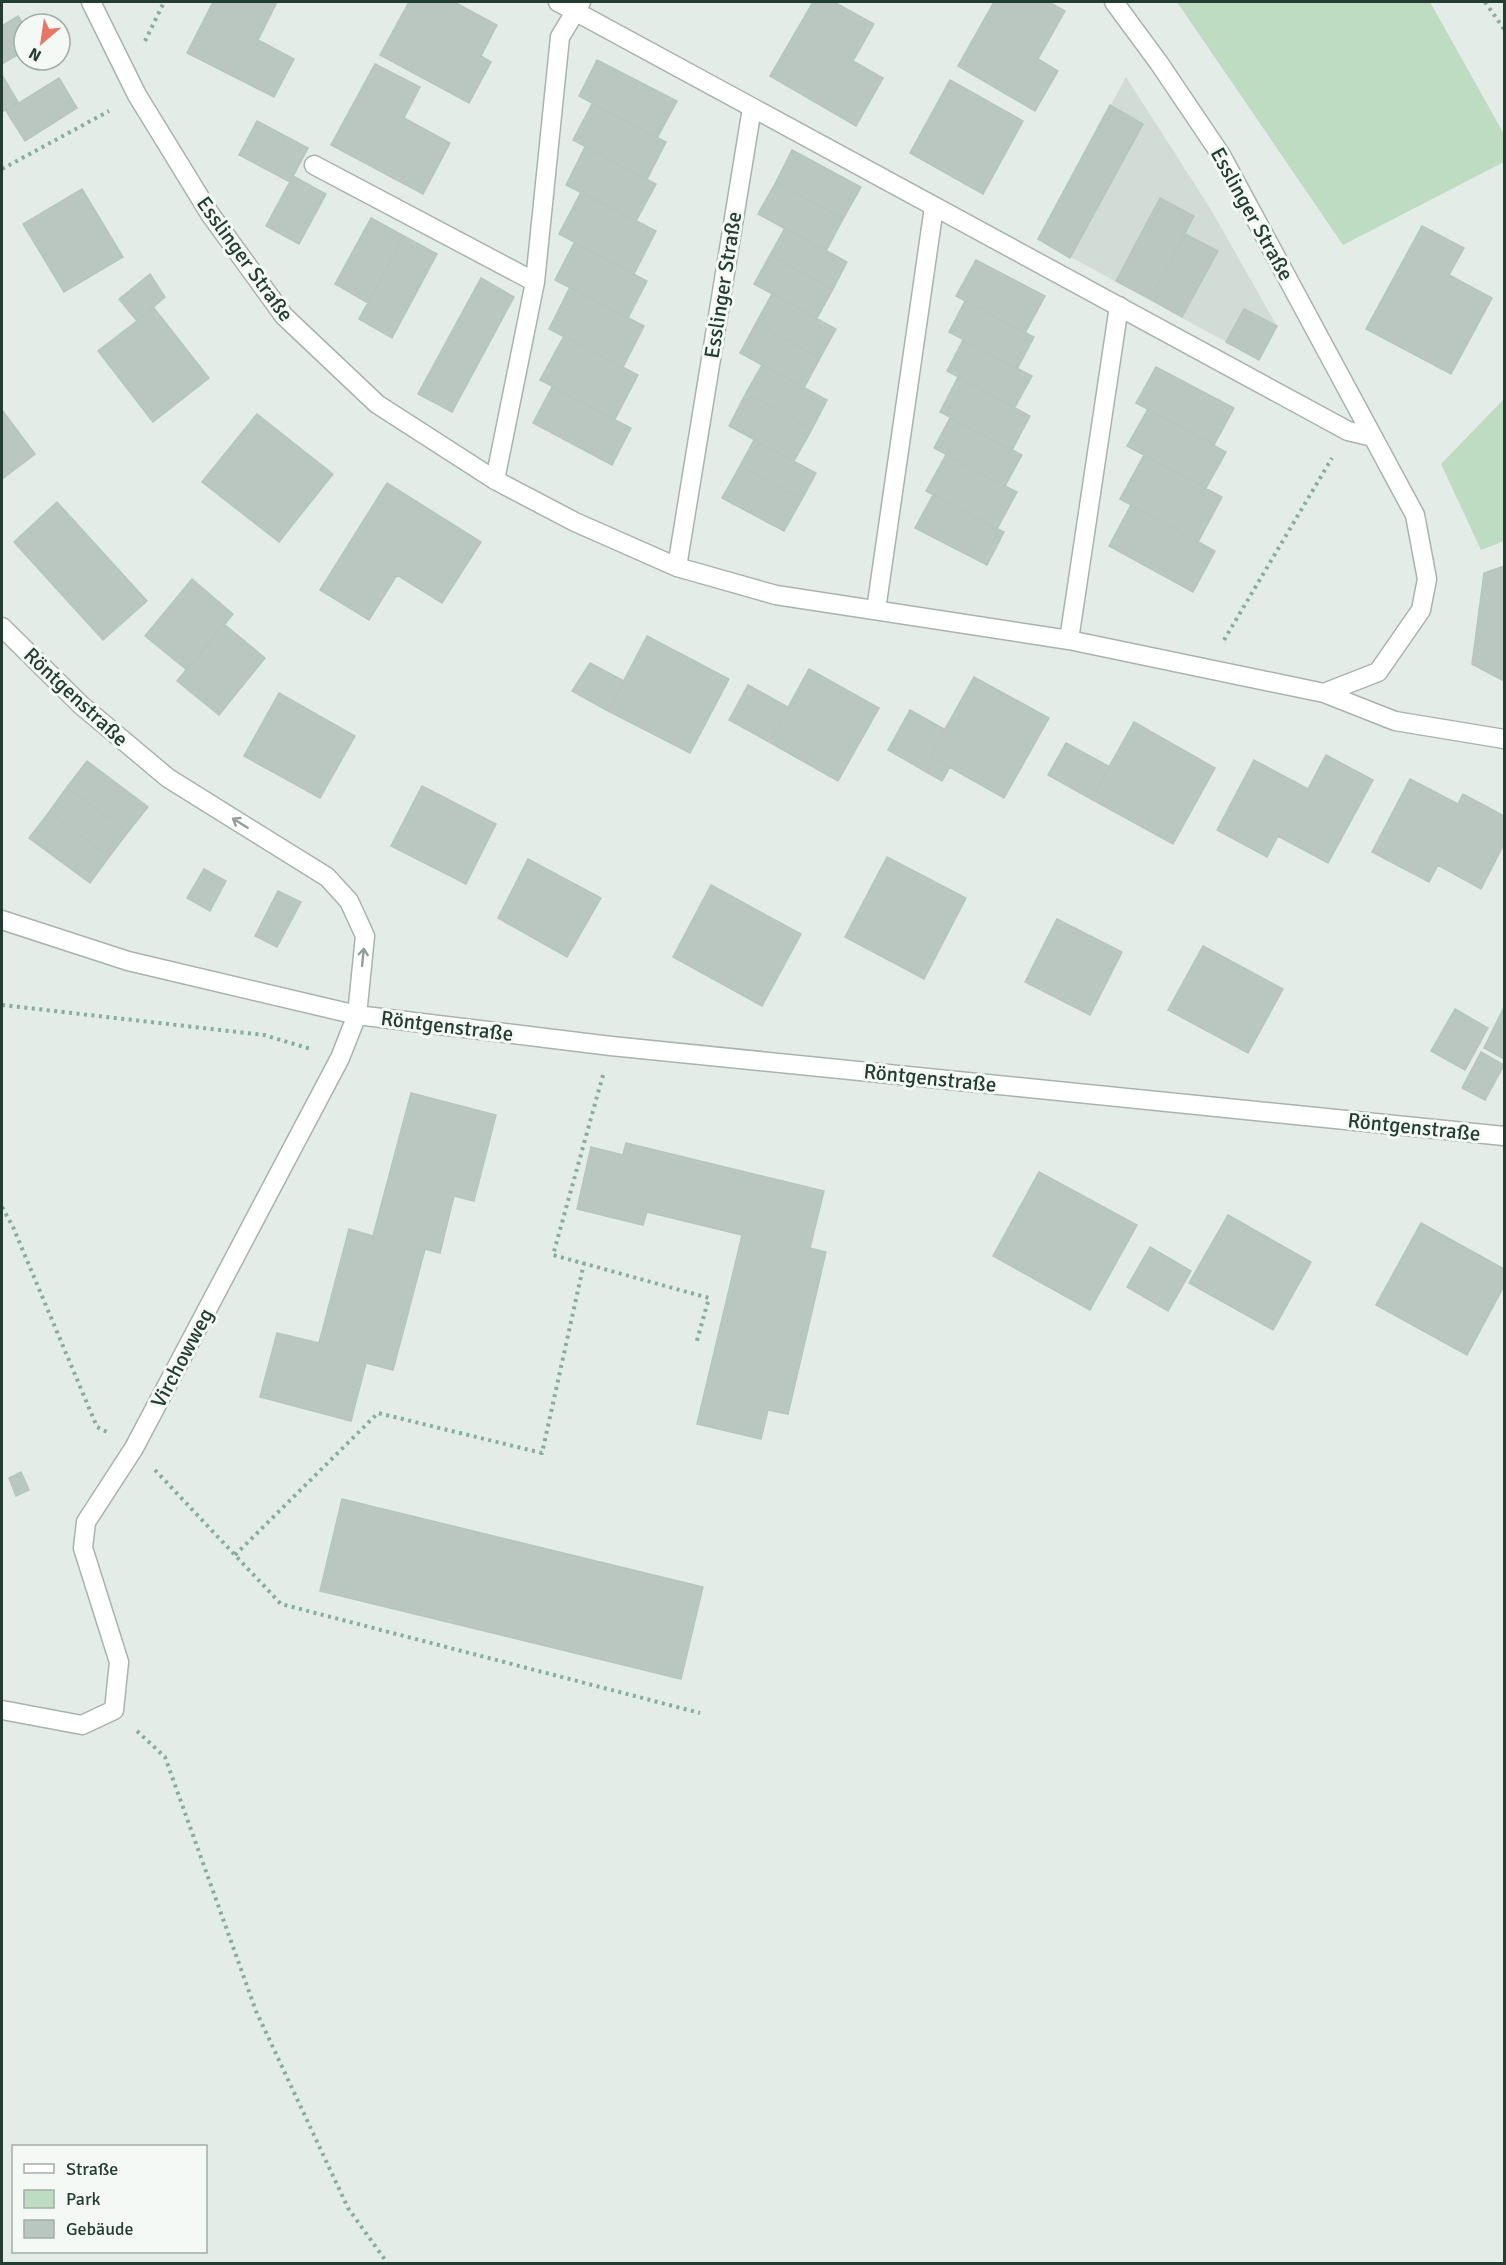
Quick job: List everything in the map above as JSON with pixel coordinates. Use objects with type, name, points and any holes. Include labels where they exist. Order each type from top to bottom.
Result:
[{"type":"street","name":"Esslinger Straße","points":[[91,2],[137,95],[210,214],[284,316],[377,404],[495,480],[575,522],[677,567],[776,595],[1069,640],[1208,667],[1324,693],[1395,721],[1504,739]]},
{"type":"street","points":[[558,2],[579,6],[752,108],[1348,431],[1373,437]]},
{"type":"street","name":"Esslinger Straße","points":[[1114,2],[1159,63],[1221,155],[1415,515],[1427,579],[1421,610],[1378,672],[1324,693]]},
{"type":"street","points":[[495,480],[536,282],[560,37],[579,6]]},
{"type":"street","name":"Esslinger Straße","points":[[677,567],[752,108]]},
{"type":"street","points":[[314,165],[536,282]]},
{"type":"street","points":[[876,610],[934,207]]},
{"type":"street","points":[[1069,640],[1119,306]]},
{"type":"street","name":"Röntgenstraße","points":[[2,627],[81,705],[168,778],[327,877],[349,901],[365,936],[357,1015]]},
{"type":"street","name":"Röntgenstraße","points":[[2,920],[128,961],[357,1015],[611,1046],[1504,1136]]},
{"type":"street","name":"Virchowweg","points":[[114,1710],[119,1662],[83,1548],[86,1522],[134,1449],[340,1058],[357,1015]]},
{"type":"street","points":[[2,1710],[82,1725],[114,1710]]},
{"type":"path","points":[[1485,2],[1504,29]]},
{"type":"path","points":[[2,169],[137,95]]},
{"type":"path","points":[[1208,667],[1348,431]]},
{"type":"path","points":[[2,1005],[264,1035],[340,1058]]},
{"type":"path","points":[[611,1046],[554,1255],[709,1298],[696,1344]]},
{"type":"path","points":[[2,1207],[13,1227],[97,1426],[134,1449],[281,1604],[700,1713]]},
{"type":"path","points":[[236,1555],[378,1413],[542,1453],[584,1263]]},
{"type":"path","points":[[114,1710],[165,1757],[256,2011],[348,2208],[388,2264]]},
{"type":"shaded area","points":[[1126,77],[1210,208],[1277,326],[1259,360],[1038,239]]},
{"type":"green space","points":[[1177,2],[1430,2],[1504,134],[1504,162],[1343,245]]},
{"type":"green space","points":[[1504,399],[1504,541],[1481,550],[1441,464]]},
{"type":"building","points":[[213,2],[277,2],[258,40],[294,59],[274,97],[187,53]]},
{"type":"building","points":[[409,2],[454,2],[497,25],[481,56],[491,62],[469,103],[380,55]]},
{"type":"building","points":[[813,2],[834,2],[874,24],[853,61],[883,78],[856,126],[770,76]]},
{"type":"building","points":[[994,2],[1049,2],[1065,11],[1038,59],[1058,71],[1035,111],[958,66]]},
{"type":"building","points":[[12,20],[12,58],[2,64],[2,26]]},
{"type":"building","points":[[597,60],[677,101],[657,138],[579,96]]},
{"type":"building","points":[[375,64],[420,87],[404,118],[450,143],[423,194],[331,145]]},
{"type":"building","points":[[2,75],[18,102],[2,112]]},
{"type":"building","points":[[59,78],[77,108],[25,141],[6,111]]},
{"type":"building","points":[[950,80],[1023,121],[983,194],[910,153]]},
{"type":"building","points":[[592,104],[666,142],[647,179],[573,140]]},
{"type":"building","points":[[1110,105],[1143,124],[1070,258],[1038,239]]},
{"type":"building","points":[[257,121],[308,148],[290,182],[239,155]]},
{"type":"building","points":[[585,147],[656,184],[636,221],[566,185]]},
{"type":"building","points":[[792,150],[861,187],[843,219],[776,182]]},
{"type":"building","points":[[293,176],[326,194],[299,244],[266,226]]},
{"type":"building","points":[[776,182],[843,219],[826,251],[758,214]]},
{"type":"building","points":[[82,189],[123,257],[64,292],[23,224]]},
{"type":"building","points":[[581,192],[656,231],[634,274],[559,234]]},
{"type":"building","points":[[1160,198],[1194,216],[1150,299],[1116,281]]},
{"type":"building","points":[[371,218],[404,236],[368,303],[335,284]]},
{"type":"building","points":[[1422,226],[1464,248],[1449,275],[1492,298],[1451,374],[1366,329]]},
{"type":"building","points":[[785,228],[847,262],[833,289],[770,255]]},
{"type":"building","points":[[1185,234],[1218,251],[1182,317],[1150,299]]},
{"type":"building","points":[[404,236],[437,254],[392,338],[359,319]]},
{"type":"building","points":[[574,243],[647,281],[628,318],[555,280]]},
{"type":"building","points":[[770,255],[833,289],[817,318],[754,284]]},
{"type":"building","points":[[976,260],[1045,296],[1025,333],[956,296]]},
{"type":"building","points":[[150,274],[165,297],[137,321],[119,299]]},
{"type":"building","points":[[481,278],[514,297],[452,412],[418,394]]},
{"type":"building","points":[[570,287],[644,326],[623,367],[549,329]]},
{"type":"building","points":[[772,294],[836,329],[820,358],[756,323]]},
{"type":"building","points":[[965,301],[1034,337],[1017,369],[949,332]]},
{"type":"building","points":[[154,308],[209,378],[153,422],[98,351]]},
{"type":"building","points":[[1244,309],[1277,326],[1259,360],[1226,342]]},
{"type":"building","points":[[756,323],[820,358],[804,388],[740,353]]},
{"type":"building","points":[[564,336],[638,375],[615,419],[540,380]]},
{"type":"building","points":[[963,340],[1032,376],[1015,407],[947,371]]},
{"type":"building","points":[[762,365],[827,400],[812,429],[746,393]]},
{"type":"building","points":[[1156,367],[1234,408],[1214,445],[1136,403]]},
{"type":"building","points":[[958,377],[1030,416],[1012,450],[940,412]]},
{"type":"building","points":[[552,387],[631,428],[612,465],[533,423]]},
{"type":"building","points":[[746,393],[812,429],[794,461],[729,426]]},
{"type":"building","points":[[1148,409],[1226,452],[1206,488],[1127,446]]},
{"type":"building","points":[[2,410],[35,454],[2,479]]},
{"type":"building","points":[[257,414],[333,474],[279,542],[202,482]]},
{"type":"building","points":[[950,418],[1022,455],[1005,486],[934,448]]},
{"type":"building","points":[[754,440],[816,473],[802,499],[740,466]]},
{"type":"building","points":[[946,455],[1017,492],[997,529],[926,491]]},
{"type":"building","points":[[1144,455],[1222,497],[1198,542],[1120,499]]},
{"type":"building","points":[[740,466],[802,499],[784,531],[722,498]]},
{"type":"building","points":[[387,483],[481,542],[442,603],[397,575],[369,620],[320,590]]},
{"type":"building","points":[[933,495],[1004,532],[987,565],[915,528]]},
{"type":"building","points":[[57,502],[147,601],[103,640],[14,542]]},
{"type":"building","points":[[1131,505],[1215,551],[1193,592],[1109,546]]},
{"type":"building","points":[[1504,566],[1504,681],[1472,664],[1484,573]]},
{"type":"building","points":[[192,579],[233,614],[187,670],[145,636]]},
{"type":"building","points":[[224,624],[265,658],[219,715],[177,681]]},
{"type":"building","points":[[647,636],[729,679],[690,753],[608,711]]},
{"type":"building","points":[[590,663],[624,681],[608,711],[572,691]]},
{"type":"building","points":[[809,669],[879,708],[838,781],[769,742]]},
{"type":"building","points":[[974,677],[1049,718],[1004,798],[930,756]]},
{"type":"building","points":[[748,685],[788,707],[769,742],[729,720]]},
{"type":"building","points":[[279,693],[355,736],[320,798],[244,756]]},
{"type":"building","points":[[910,710],[944,729],[930,756],[950,767],[942,781],[888,750]]},
{"type":"building","points":[[1134,722],[1215,768],[1173,844],[1091,799]]},
{"type":"building","points":[[1066,743],[1110,767],[1091,799],[1048,775]]},
{"type":"building","points":[[1326,755],[1373,780],[1328,863],[1278,836],[1267,857],[1217,830],[1254,760],[1308,789]]},
{"type":"building","points":[[87,761],[148,807],[128,832],[67,787]]},
{"type":"building","points":[[1410,779],[1458,804],[1463,794],[1504,816],[1504,844],[1481,889],[1438,865],[1429,882],[1372,852]]},
{"type":"building","points":[[422,786],[496,824],[466,884],[391,846]]},
{"type":"building","points":[[67,787],[128,832],[109,857],[49,812]]},
{"type":"building","points":[[49,812],[109,857],[90,883],[29,838]]},
{"type":"building","points":[[887,857],[966,898],[924,979],[845,937]]},
{"type":"building","points":[[528,859],[601,898],[567,957],[498,918]]},
{"type":"building","points":[[204,869],[226,881],[210,911],[187,898]]},
{"type":"building","points":[[711,885],[801,934],[762,1006],[673,957]]},
{"type":"building","points":[[278,891],[301,902],[277,947],[255,936]]},
{"type":"building","points":[[1057,919],[1122,952],[1090,1015],[1025,982]]},
{"type":"building","points":[[1203,946],[1283,989],[1248,1053],[1168,1010]]},
{"type":"building","points":[[1504,1007],[1504,1059],[1484,1048]]},
{"type":"building","points":[[1455,1009],[1488,1028],[1465,1070],[1431,1051]]},
{"type":"building","points":[[1481,1052],[1504,1065],[1485,1100],[1462,1088]]},
{"type":"building","points":[[411,1093],[496,1115],[474,1201],[454,1196],[440,1253],[425,1249],[393,1370],[366,1363],[351,1421],[260,1397],[277,1333],[319,1343],[349,1229],[373,1236]]},
{"type":"building","points":[[626,1143],[824,1191],[810,1248],[826,1252],[788,1414],[768,1410],[761,1439],[697,1424],[742,1235],[647,1212],[643,1225],[577,1209],[591,1147],[623,1155]]},
{"type":"building","points":[[1039,1172],[1137,1225],[1090,1310],[993,1256]]},
{"type":"building","points":[[1228,1215],[1311,1262],[1273,1330],[1189,1283]]},
{"type":"building","points":[[1421,1223],[1504,1269],[1504,1286],[1467,1355],[1376,1305]]},
{"type":"building","points":[[1150,1247],[1191,1271],[1168,1311],[1127,1287]]},
{"type":"building","points":[[21,1472],[29,1490],[16,1496],[9,1478]]},
{"type":"building","points":[[342,1499],[703,1587],[681,1679],[320,1591]]}]
